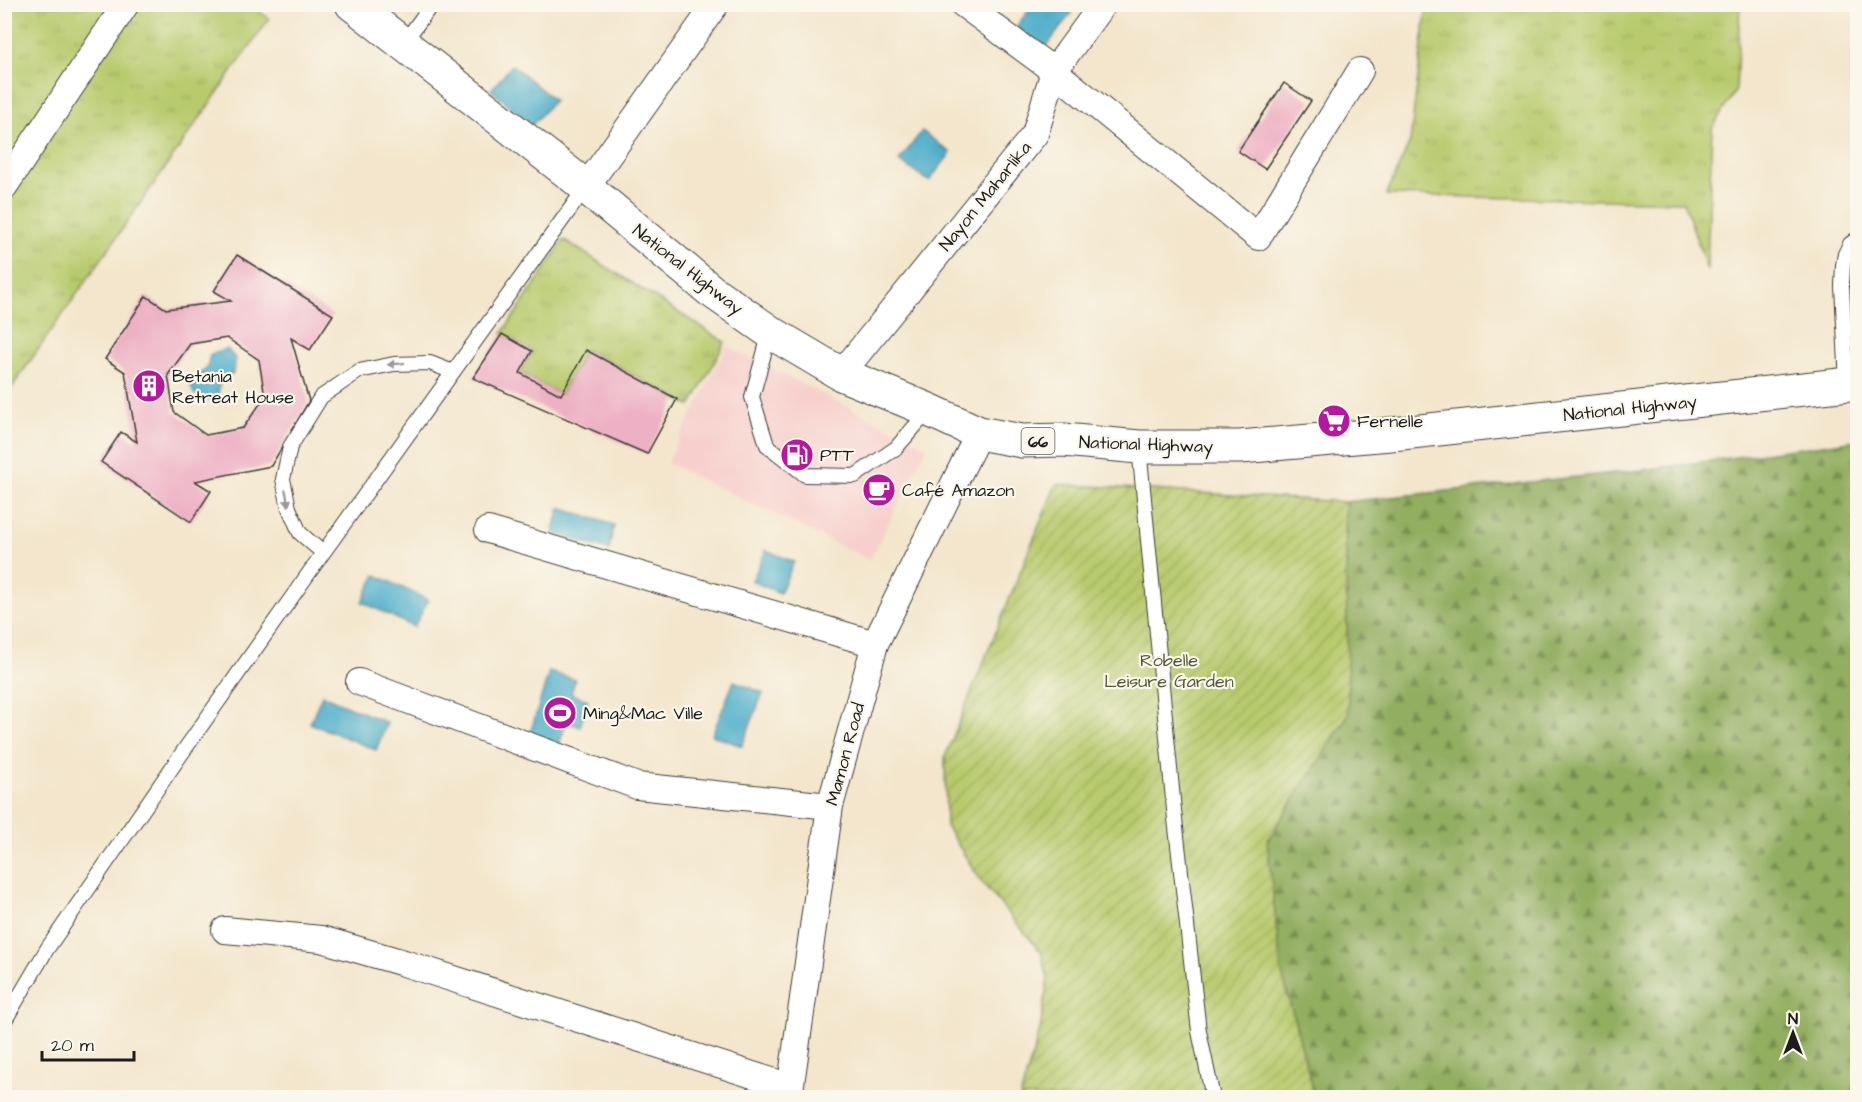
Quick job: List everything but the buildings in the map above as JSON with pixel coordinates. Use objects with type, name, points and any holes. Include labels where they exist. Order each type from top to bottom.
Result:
[{"type":"main road","name":"National Highway","points":[[352,4],[586,187],[710,290],[770,332],[841,374],[979,433],[1022,441],[1064,440],[1139,447],[1240,447],[1402,433],[1852,384]]},
{"type":"street","points":[[4,187],[126,4]]},
{"type":"street","points":[[586,187],[716,4]]},
{"type":"street","points":[[963,4],[1054,71],[1258,237],[1360,71]]},
{"type":"street","name":"Nayon Maharlika","points":[[841,374],[1035,134],[1054,71],[1103,4]]},
{"type":"street","name":"Mamon Road","points":[[790,1092],[830,806],[875,644],[979,433]]},
{"type":"street","points":[[488,530],[875,644]]},
{"type":"street","points":[[359,682],[637,786],[830,806]]},
{"type":"street","points":[[225,930],[321,939],[404,963],[790,1092]]},
{"type":"lane","points":[[403,44],[432,4]]},
{"type":"lane","points":[[4,1022],[47,949],[323,553],[586,187]]},
{"type":"lane","points":[[1852,384],[1842,286],[1845,254],[1850,244],[1857,238]]},
{"type":"lane","points":[[770,332],[752,397],[767,445],[805,475],[855,476],[896,448],[929,410]]},
{"type":"lane","points":[[323,553],[300,534],[289,508],[283,479],[290,447],[321,397],[359,371],[394,364],[429,363],[453,372]]},
{"type":"lane","points":[[1139,447],[1196,1008],[1214,1098]]},
{"type":"shaded area","name":"PTT","points":[[727,346],[927,447],[870,560],[667,463]]},
{"type":"green space","points":[[5,5],[251,5],[269,19],[5,397]]},
{"type":"green space","points":[[1427,5],[1740,5],[1736,90],[1712,128],[1707,270],[1684,202],[1386,195],[1410,142]]},
{"type":"green space","points":[[564,240],[725,342],[691,406],[586,350],[561,395],[520,373],[532,351],[502,334]]},
{"type":"green space","points":[[1857,440],[1857,1097],[1315,1097],[1281,970],[1267,841],[1348,715],[1345,502],[1651,469]]},
{"type":"green space","name":"Robelle Leisure Garden","points":[[1056,484],[1345,502],[1348,715],[1267,841],[1281,970],[1315,1097],[1020,1097],[1040,1030],[1048,979],[1041,952],[981,881],[946,826],[945,757]]},
{"type":"water","points":[[1033,5],[1063,5],[1072,12],[1046,47],[1016,27]]},
{"type":"water","points":[[512,65],[554,100],[532,125],[491,90]]},
{"type":"water","points":[[922,131],[951,153],[929,181],[899,161]]},
{"type":"water","points":[[227,349],[236,359],[233,373],[220,380],[218,394],[208,400],[194,394],[190,384],[207,368],[210,355]]},
{"type":"water","points":[[560,508],[614,525],[609,550],[553,533]]},
{"type":"water","points":[[766,550],[794,562],[780,593],[752,581]]},
{"type":"water","points":[[376,575],[428,600],[414,627],[362,602]]},
{"type":"water","name":"Ming&Mac Ville","points":[[549,672],[575,679],[571,694],[588,700],[580,727],[566,722],[559,746],[529,737]]},
{"type":"water","points":[[734,681],[763,693],[742,746],[712,735]]},
{"type":"water","points":[[322,695],[387,723],[376,750],[310,723]]},
{"type":"place","name":"Betania Retreat House","points":[[149,386]]},
{"type":"place","name":"Fernelle","points":[[1334,421]]},
{"type":"place","name":"PTT","points":[[797,455]]},
{"type":"place","name":"Café Amazon","points":[[879,490]]},
{"type":"place","name":"Ming&Mac Ville","points":[[560,713]]}]
